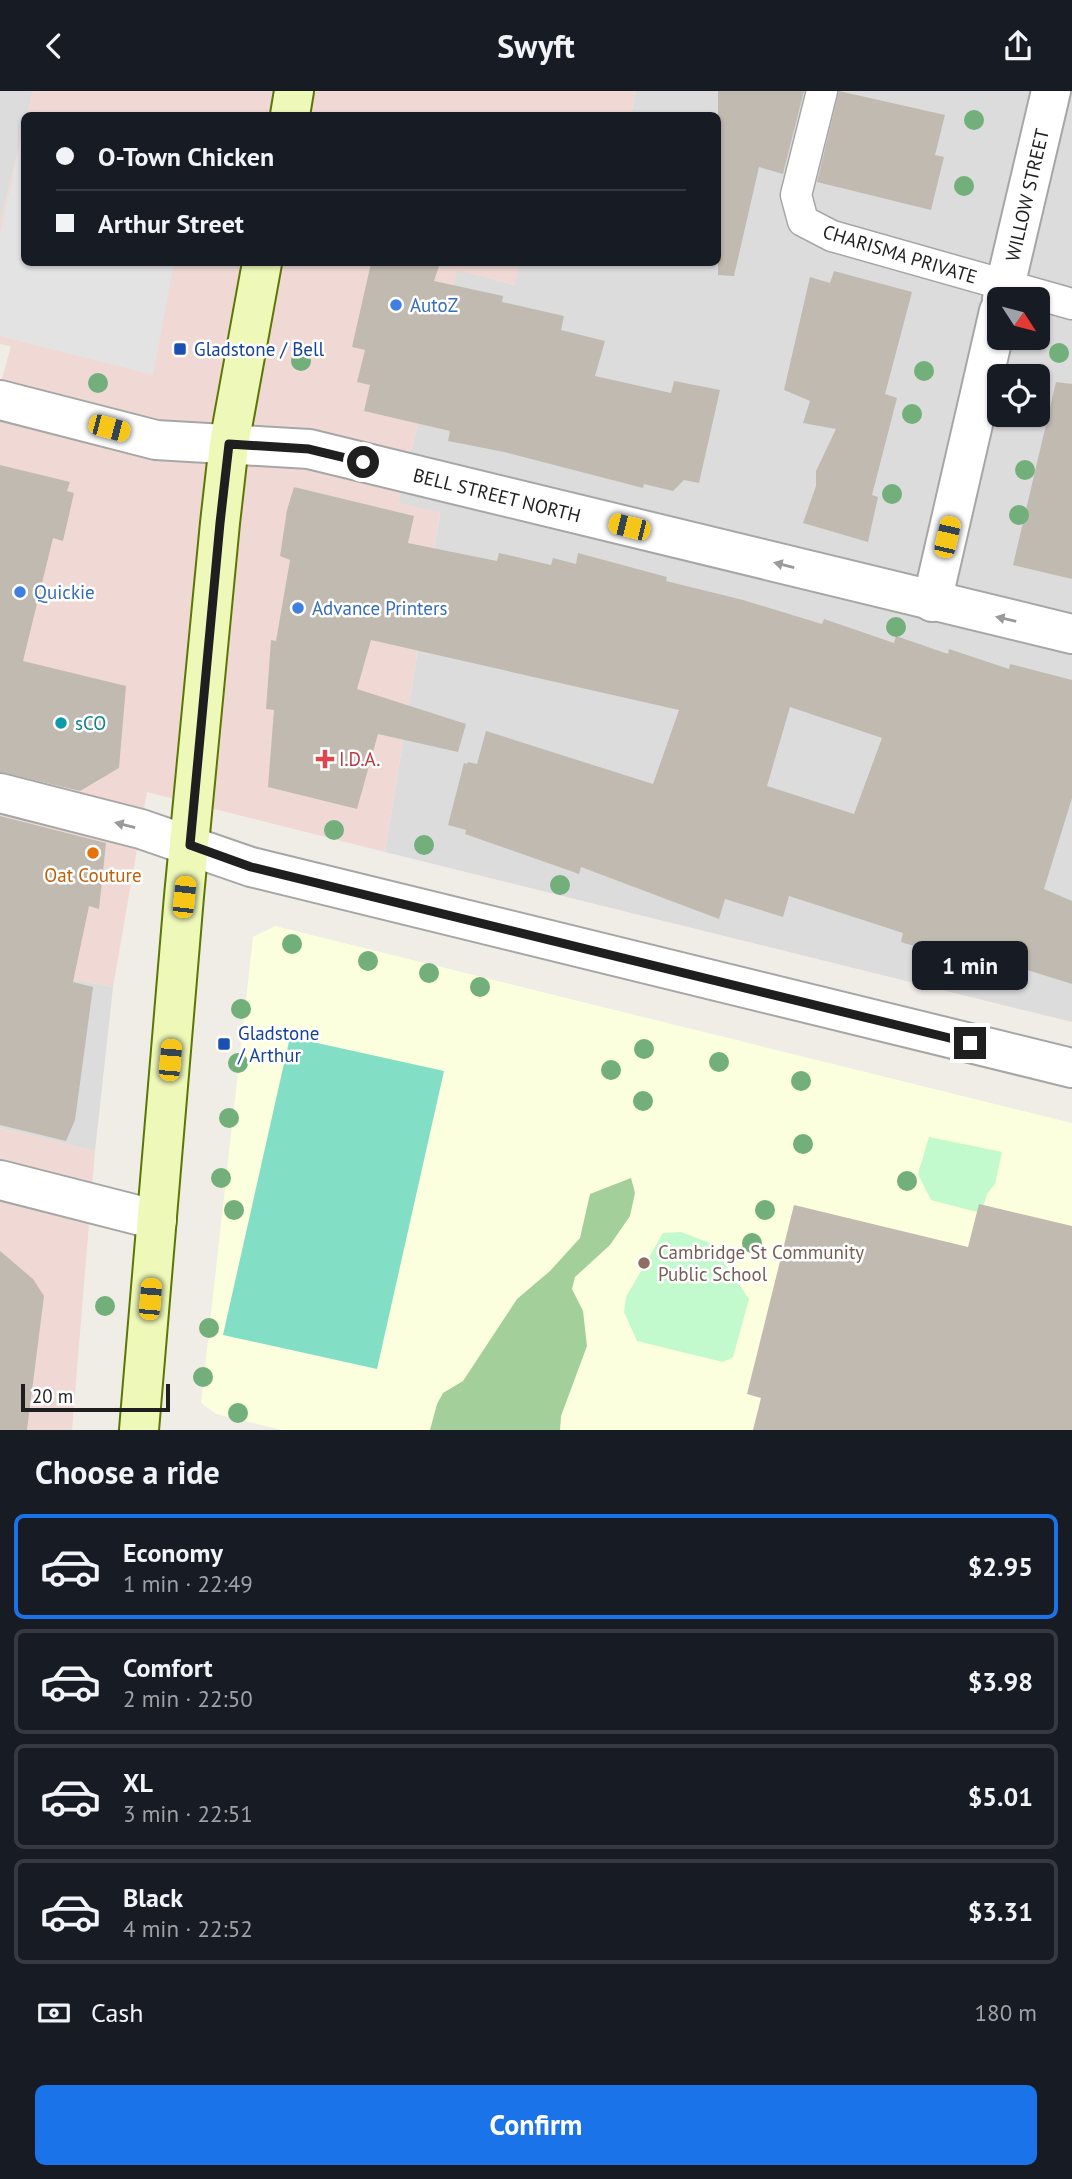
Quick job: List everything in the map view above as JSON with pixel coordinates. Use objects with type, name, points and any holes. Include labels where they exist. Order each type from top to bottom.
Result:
[{"type":"main road","points":[[290,112],[294,91]]},
{"type":"main road","points":[[139,1430],[220,523],[229,444],[261,266]]},
{"type":"street","name":"WILLOW STREET","points":[[1005,287],[1051,91]]},
{"type":"street","name":"WILLOW STREET","points":[[932,601],[990,350]]},
{"type":"street","name":"BELL STREET NORTH","points":[[0,400],[156,440],[309,449],[1072,634]]},
{"type":"street","points":[[0,793],[141,829],[251,867],[1072,1068]]},
{"type":"street","points":[[0,1180],[157,1220]]},
{"type":"lane","name":"CHARISMA PRIVATE","points":[[822,91],[796,195],[803,221],[832,236],[987,293]]},
{"type":"lane","name":"CHARISMA PRIVATE","points":[[1050,302],[1072,304]]},
{"type":"shaded area","points":[[0,91],[33,91],[28,112],[21,112],[21,138],[0,222]]},
{"type":"shaded area","points":[[33,91],[636,91],[632,112],[28,112]]},
{"type":"shaded area","points":[[636,91],[1072,91],[1072,1022],[385,852],[440,513],[398,503],[457,269],[514,285],[519,266],[721,266],[721,112],[632,112]]},
{"type":"shaded area","points":[[21,138],[21,266],[519,266],[515,285],[457,270],[398,503],[440,512],[385,852],[147,792],[113,987],[0,966],[0,386],[11,346],[0,344],[0,222]]},
{"type":"shaded area","points":[[21,139],[21,266],[173,266],[153,375],[0,336],[0,234]]},
{"type":"shaded area","name":"Cambridge St Community Public School","points":[[275,926],[1072,1123],[1072,1430],[282,1430],[216,1414],[201,1403],[253,937]]},
{"type":"shaded area","points":[[0,966],[113,987],[95,1151],[0,1128]]},
{"type":"shaded area","points":[[0,1128],[95,1151],[72,1430],[0,1430]]},
{"type":"green space","points":[[290,1037],[444,1071],[377,1369],[223,1335]]},
{"type":"green space","points":[[929,1137],[1002,1152],[995,1184],[987,1194],[981,1213],[931,1200],[918,1174]]},
{"type":"green space","points":[[631,1178],[635,1193],[630,1216],[610,1245],[575,1277],[572,1289],[583,1311],[587,1346],[561,1416],[560,1430],[430,1430],[443,1393],[463,1381],[517,1299],[550,1271],[580,1238],[590,1194]]},
{"type":"green space","points":[[681,1232],[710,1243],[749,1299],[733,1357],[723,1362],[637,1341],[624,1312],[626,1297],[663,1233]]},
{"type":"building","points":[[718,91],[804,91],[783,174],[759,167],[734,276],[718,275],[718,266],[721,266],[721,112],[718,112]]},
{"type":"building","points":[[839,91],[945,115],[935,155],[944,157],[931,210],[817,182]]},
{"type":"building","points":[[370,266],[439,266],[434,281],[503,296],[502,302],[564,316],[561,330],[605,341],[595,376],[671,393],[674,381],[720,390],[699,483],[684,480],[673,491],[644,484],[643,488],[504,452],[448,441],[450,431],[364,411],[370,385],[357,382],[365,350],[352,347]]},
{"type":"building","points":[[834,271],[912,292],[885,394],[897,398],[872,495],[878,497],[868,542],[803,523],[816,486],[816,471],[836,429],[803,423],[810,401],[784,390],[810,277],[830,283]]},
{"type":"building","points":[[1056,382],[1072,384],[1072,579],[1013,565],[1045,427],[1050,427],[1050,408]]},
{"type":"building","points":[[0,465],[70,482],[67,491],[74,493],[63,541],[53,538],[23,661],[126,686],[119,768],[80,791],[0,772]]},
{"type":"building","points":[[294,487],[414,516],[408,543],[497,561],[499,553],[551,565],[553,558],[576,564],[578,553],[667,577],[666,581],[743,600],[822,624],[824,619],[894,643],[896,636],[948,654],[949,649],[1009,669],[1010,664],[1072,680],[1072,798],[1044,889],[1072,901],[1072,984],[1011,965],[1008,975],[901,942],[903,933],[789,896],[783,917],[725,899],[719,919],[581,867],[579,874],[465,834],[466,830],[448,825],[464,763],[477,764],[486,731],[653,784],[679,710],[371,640],[357,689],[466,724],[458,752],[378,734],[357,809],[268,787],[274,710],[266,709],[271,640],[276,641],[290,560],[280,556],[287,510]],"holes":[[[790,707],[882,738],[854,814],[767,786]]]},
{"type":"building","points":[[0,816],[106,843],[99,909],[89,906],[73,982],[93,987],[75,1120],[66,1141],[0,1125]]},
{"type":"building","points":[[979,1204],[1072,1226],[1072,1430],[753,1430],[761,1398],[747,1394],[794,1205],[968,1247]]},
{"type":"building","points":[[0,1251],[33,1279],[44,1296],[27,1430],[0,1430]]},
{"type":"place","name":"AutoZ","points":[[396,305]]},
{"type":"place","name":"Gladstone / Bell","points":[[180,349]]},
{"type":"place","name":"Quickie","points":[[20,592]]},
{"type":"place","name":"Advance Printers","points":[[298,608]]},
{"type":"place","name":"sCO","points":[[61,723]]},
{"type":"place","name":"I.D.A.","points":[[325,759]]},
{"type":"place","name":"Oat Couture","points":[[93,853]]},
{"type":"place","name":"Gladstone / Arthur","points":[[224,1044]]},
{"type":"place","name":"Cambridge St Community Public School","points":[[644,1263]]},
{"type":"route","points":[[363,462],[309,449],[229,444],[190,845],[251,867],[970,1043]]}]
